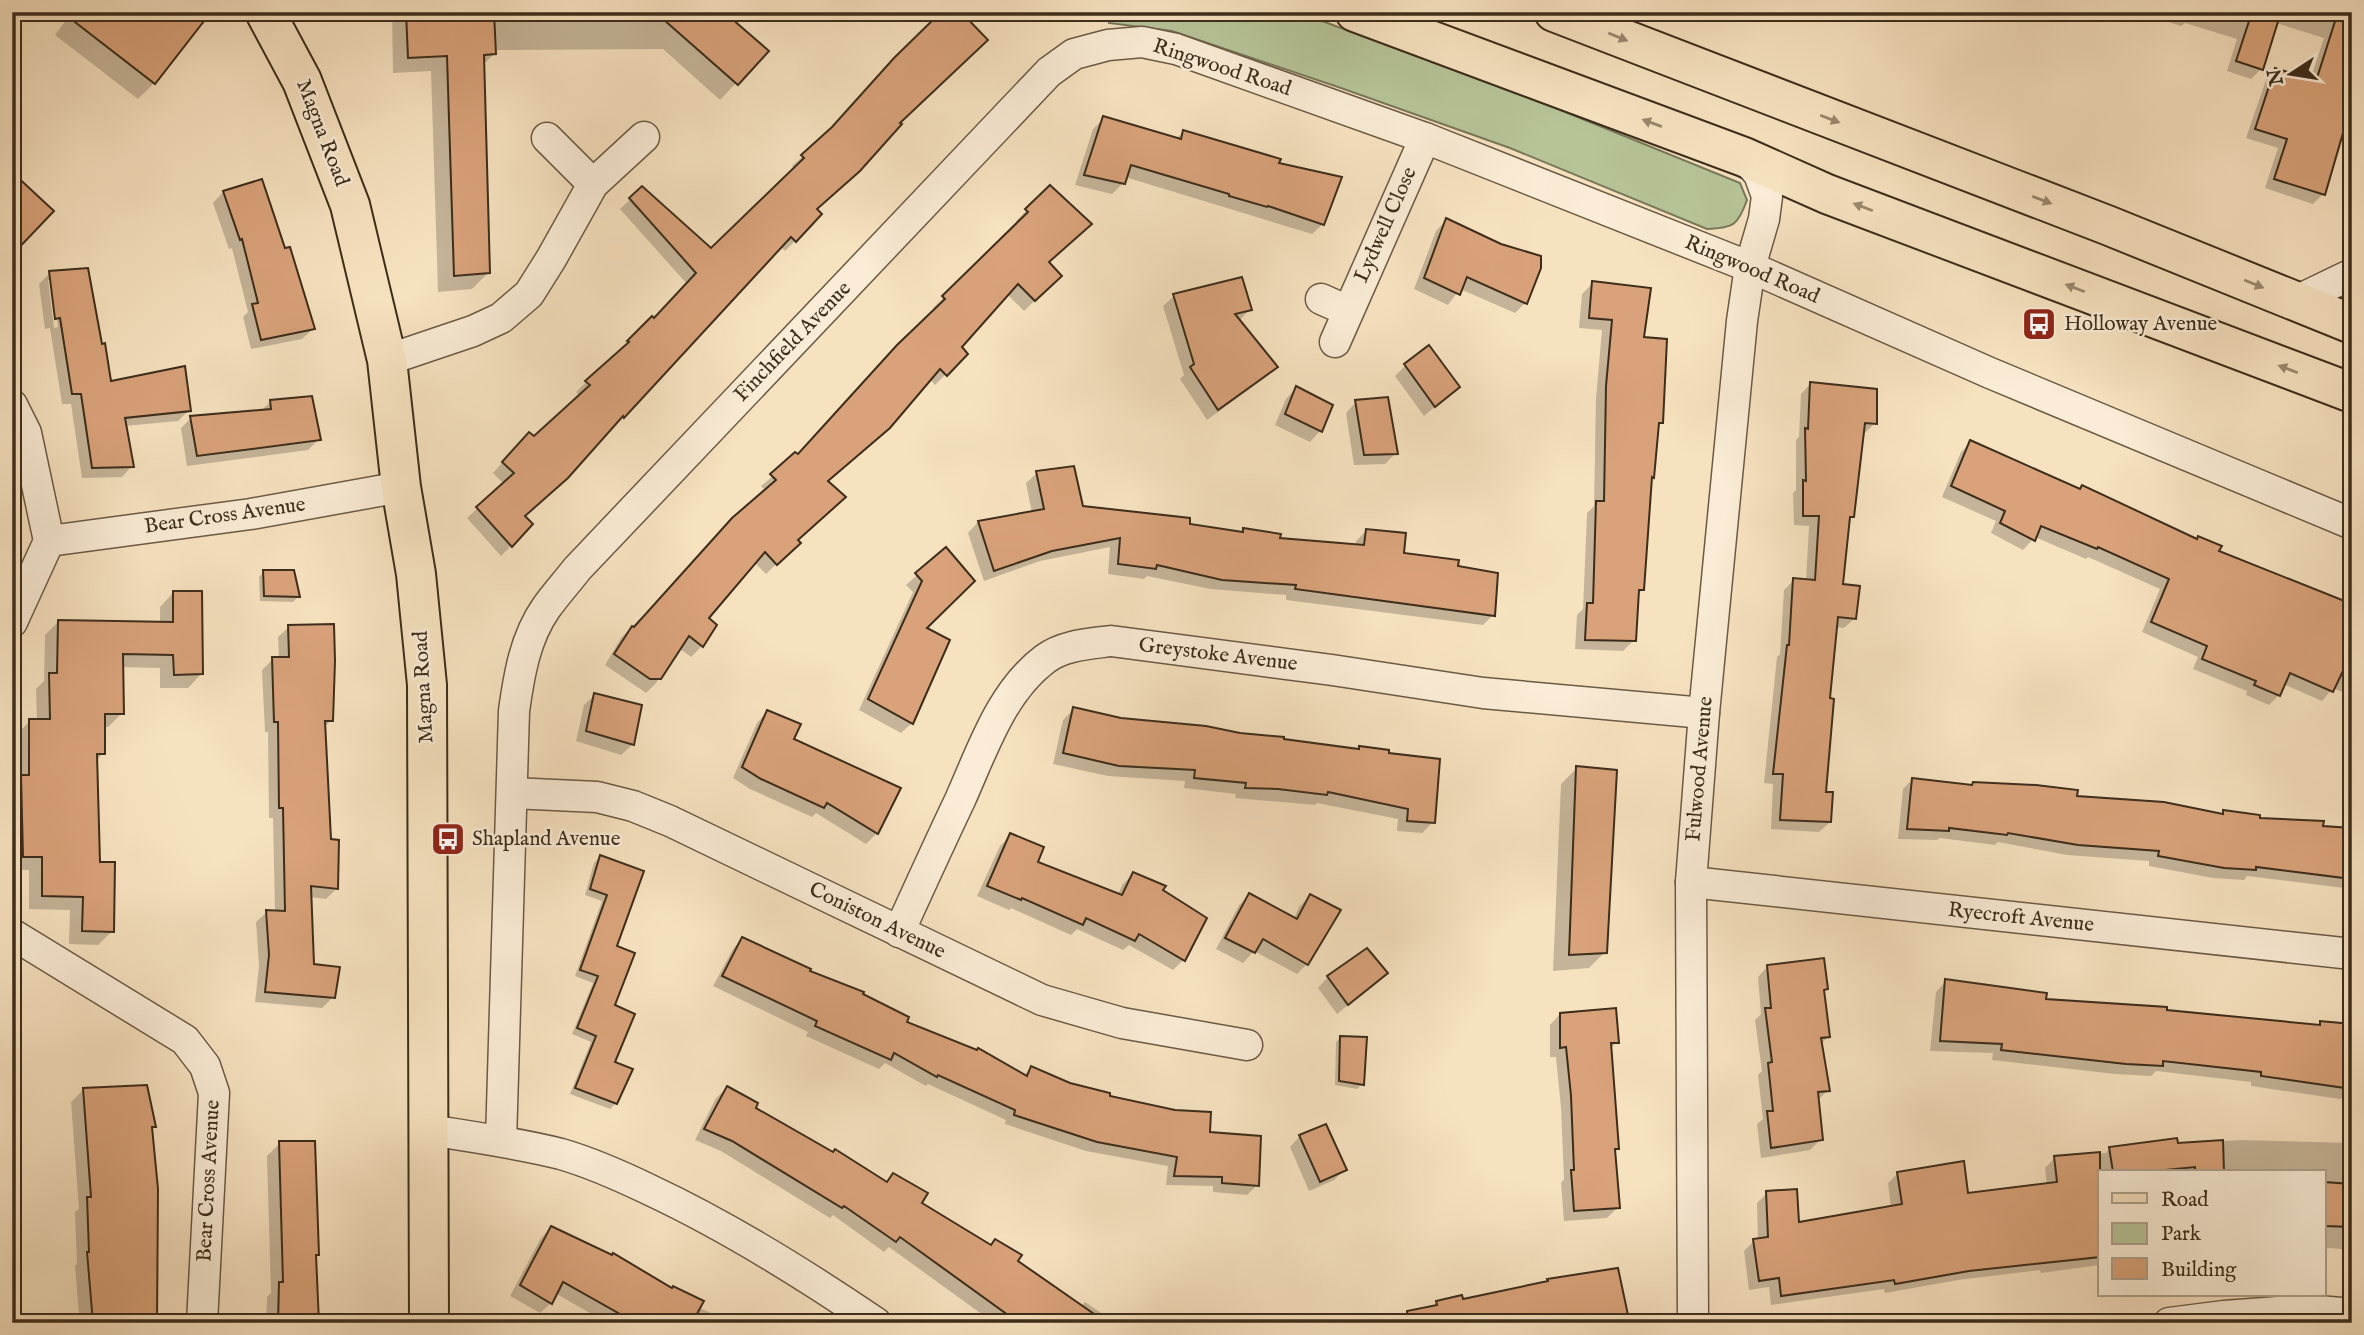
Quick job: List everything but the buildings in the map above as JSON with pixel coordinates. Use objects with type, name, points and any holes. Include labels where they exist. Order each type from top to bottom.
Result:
[{"type":"main road","name":"Magna Road","points":[[265,12],[297,69],[349,205],[387,360],[401,487],[416,574],[427,685],[429,1323]]},
{"type":"main road","name":"Magna Road","points":[[293,12],[297,69]]},
{"type":"main road","points":[[1354,12],[1744,157],[1827,194],[2352,393]]},
{"type":"main road","points":[[1554,12],[2107,225],[2352,324]]},
{"type":"street","name":"Ringwood Road","points":[[1142,42],[1176,49],[1425,138],[1750,267],[1990,373],[2352,524]]},
{"type":"street","name":"Finchfield Avenue","points":[[512,793],[514,711],[520,670],[530,640],[545,610],[577,569],[1049,72],[1074,54],[1108,45],[1142,42]]},
{"type":"street","points":[[387,360],[473,331],[501,318],[529,294],[593,184],[644,137]]},
{"type":"street","points":[[547,138],[593,184]]},
{"type":"street","name":"Lydwell Close","points":[[1335,342],[1425,138]]},
{"type":"street","name":"Fulwood Avenue","points":[[1693,1323],[1691,882],[1704,713],[1742,321],[1750,267],[1764,219],[1767,196],[1759,174],[1744,157]]},
{"type":"street","points":[[1764,219],[1777,205],[1800,194],[1827,194]]},
{"type":"street","points":[[2296,301],[2352,274]]},
{"type":"street","points":[[1321,299],[1348,311]]},
{"type":"street","points":[[12,405],[26,433],[49,541],[12,622]]},
{"type":"street","name":"Bear Cross Avenue","points":[[49,541],[251,514],[401,487]]},
{"type":"street","name":"Greystoke Avenue","points":[[899,932],[978,759],[1021,679],[1047,657],[1076,645],[1111,641],[1483,693],[1704,713]]},
{"type":"street","points":[[501,1141],[512,793]]},
{"type":"street","name":"Coniston Avenue","points":[[512,793],[597,797],[633,806],[670,821],[1042,1000],[1122,1023],[1247,1045]]},
{"type":"street","name":"Ryecroft Avenue","points":[[1691,882],[2352,954]]},
{"type":"street","name":"Bear Cross Avenue","points":[[12,934],[184,1040],[205,1066],[214,1093],[202,1323]]},
{"type":"street","points":[[429,1130],[561,1154],[605,1169],[679,1203],[749,1242],[876,1323]]},
{"type":"street","points":[[2169,1323],[2297,1311],[2352,1314]]},
{"type":"green space","points":[[1112,12],[1298,12],[1553,107],[1740,183],[1747,200],[1734,224],[1707,229],[1510,148],[1341,88],[1172,31],[1109,23]]},
{"type":"place","name":"Holloway Avenue","points":[[2039,324]]},
{"type":"place","name":"Shapland Avenue","points":[[448,839]]}]
